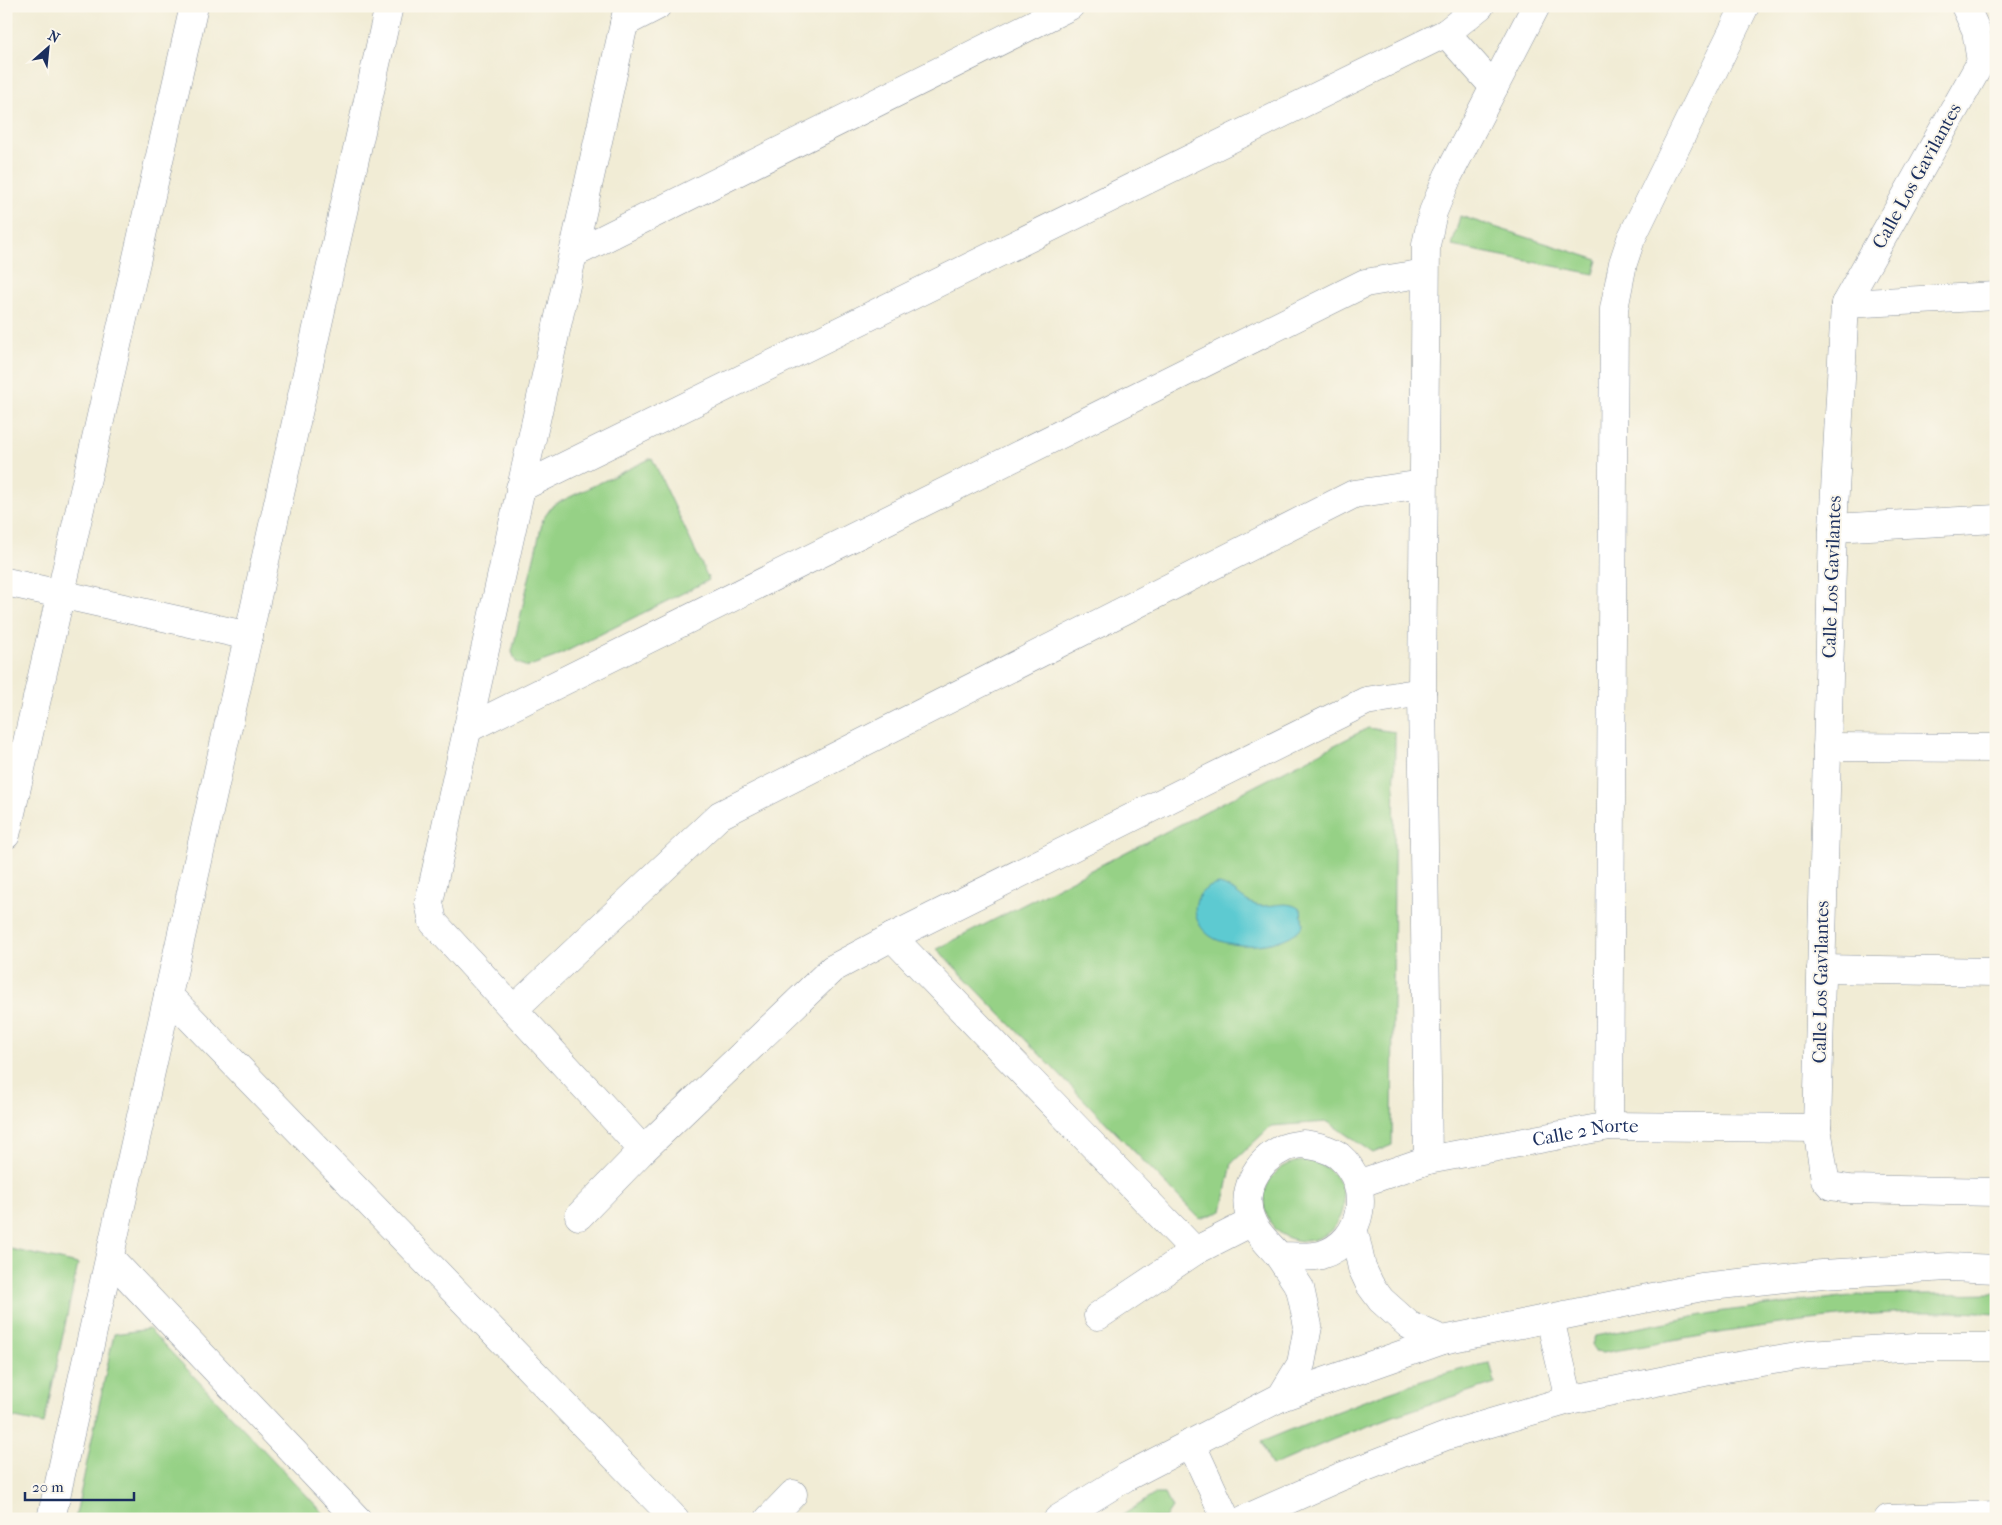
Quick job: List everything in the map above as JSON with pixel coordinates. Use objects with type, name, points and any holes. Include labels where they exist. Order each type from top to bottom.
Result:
[{"type":"street","points":[[6,835],[194,6]]},
{"type":"street","points":[[51,1519],[389,6]]},
{"type":"street","points":[[643,1150],[433,922],[429,902],[626,14],[657,6]]},
{"type":"street","points":[[573,254],[1070,6]]},
{"type":"street","points":[[520,488],[1446,33],[1480,6]]},
{"type":"street","points":[[1428,1160],[1422,692],[1426,245],[1432,212],[1448,176],[1536,6]]},
{"type":"street","points":[[1609,1126],[1614,309],[1623,263],[1631,239],[1746,6]]},
{"type":"street","points":[[1965,6],[1988,62]]},
{"type":"street","points":[[1446,33],[1494,87]]},
{"type":"street","name":"Calle Los Gavilantes","points":[[1988,62],[1846,304],[1833,528],[1817,1128],[1825,1179],[1831,1186],[1849,1190],[1996,1192]]},
{"type":"street","points":[[468,729],[1365,283],[1425,273]]},
{"type":"street","points":[[1846,304],[1996,296]]},
{"type":"street","points":[[514,1009],[720,815],[1354,494],[1423,484]]},
{"type":"street","points":[[1833,528],[1996,519]]},
{"type":"street","points":[[6,582],[249,636]]},
{"type":"street","points":[[579,1216],[643,1150],[832,969],[892,937],[1366,701],[1422,692]]},
{"type":"street","points":[[1827,747],[1996,748]]},
{"type":"street","points":[[892,937],[1195,1251]]},
{"type":"street","points":[[1821,969],[1996,972]]},
{"type":"street","points":[[168,996],[675,1519]]},
{"type":"street","name":"Calle 2 Norte","points":[[1358,1184],[1428,1160],[1609,1126],[1817,1128]]},
{"type":"street","points":[[1279,1256],[1302,1257],[1321,1254],[1338,1246],[1354,1231],[1359,1216],[1361,1200],[1358,1184],[1350,1168],[1338,1155],[1321,1147],[1303,1144],[1285,1148],[1270,1156],[1257,1169],[1250,1186],[1248,1204],[1252,1222],[1259,1234],[1279,1256],[1300,1288],[1308,1326],[1301,1364],[1281,1397]]},
{"type":"street","points":[[1098,1316],[1195,1251],[1252,1222]]},
{"type":"street","points":[[1354,1231],[1362,1268],[1370,1285],[1381,1300],[1409,1325],[1443,1340]]},
{"type":"street","points":[[110,1258],[357,1519]]},
{"type":"street","points":[[1058,1519],[1126,1477],[1281,1397],[1443,1340],[1702,1287],[1822,1274],[1949,1267],[1996,1269]]},
{"type":"street","points":[[1550,1319],[1569,1400]]},
{"type":"street","points":[[1245,1519],[1340,1477],[1446,1436],[1569,1400],[1714,1370],[1809,1354],[1916,1347],[1996,1347]]},
{"type":"street","points":[[1191,1443],[1226,1519]]},
{"type":"street","points":[[769,1519],[793,1494]]},
{"type":"street","points":[[1888,1519],[1996,1515]]},
{"type":"green space","points":[[1460,216],[1598,260],[1594,274],[1452,246]]},
{"type":"green space","points":[[652,458],[709,580],[555,657],[527,667],[516,662],[512,652],[543,519],[553,505]]},
{"type":"green space","points":[[1368,728],[1395,732],[1392,1145],[1373,1153],[1328,1122],[1271,1126],[1232,1163],[1222,1211],[1200,1219],[937,949]]},
{"type":"green space","points":[[1304,1161],[1319,1164],[1332,1173],[1341,1186],[1344,1201],[1341,1216],[1332,1229],[1319,1238],[1304,1241],[1289,1238],[1276,1229],[1267,1216],[1264,1201],[1267,1186],[1276,1173],[1289,1164]]},
{"type":"green space","points":[[6,1248],[78,1264],[44,1424],[6,1416]]},
{"type":"green space","points":[[1996,1293],[1996,1314],[1946,1312],[1847,1316],[1749,1328],[1602,1353],[1595,1352],[1592,1344],[1595,1336],[1724,1311],[1859,1295]]},
{"type":"green space","points":[[149,1329],[329,1519],[75,1519],[114,1334]]},
{"type":"green space","points":[[1490,1363],[1495,1383],[1394,1416],[1272,1466],[1261,1442],[1383,1394],[1449,1373]]},
{"type":"green space","points":[[1155,1494],[1165,1494],[1172,1508],[1165,1518],[1117,1519]]},
{"type":"water","points":[[1219,884],[1256,905],[1285,904],[1296,907],[1301,910],[1303,925],[1296,933],[1273,943],[1245,945],[1219,941],[1210,936],[1198,922],[1195,906],[1202,892],[1209,887]]}]
